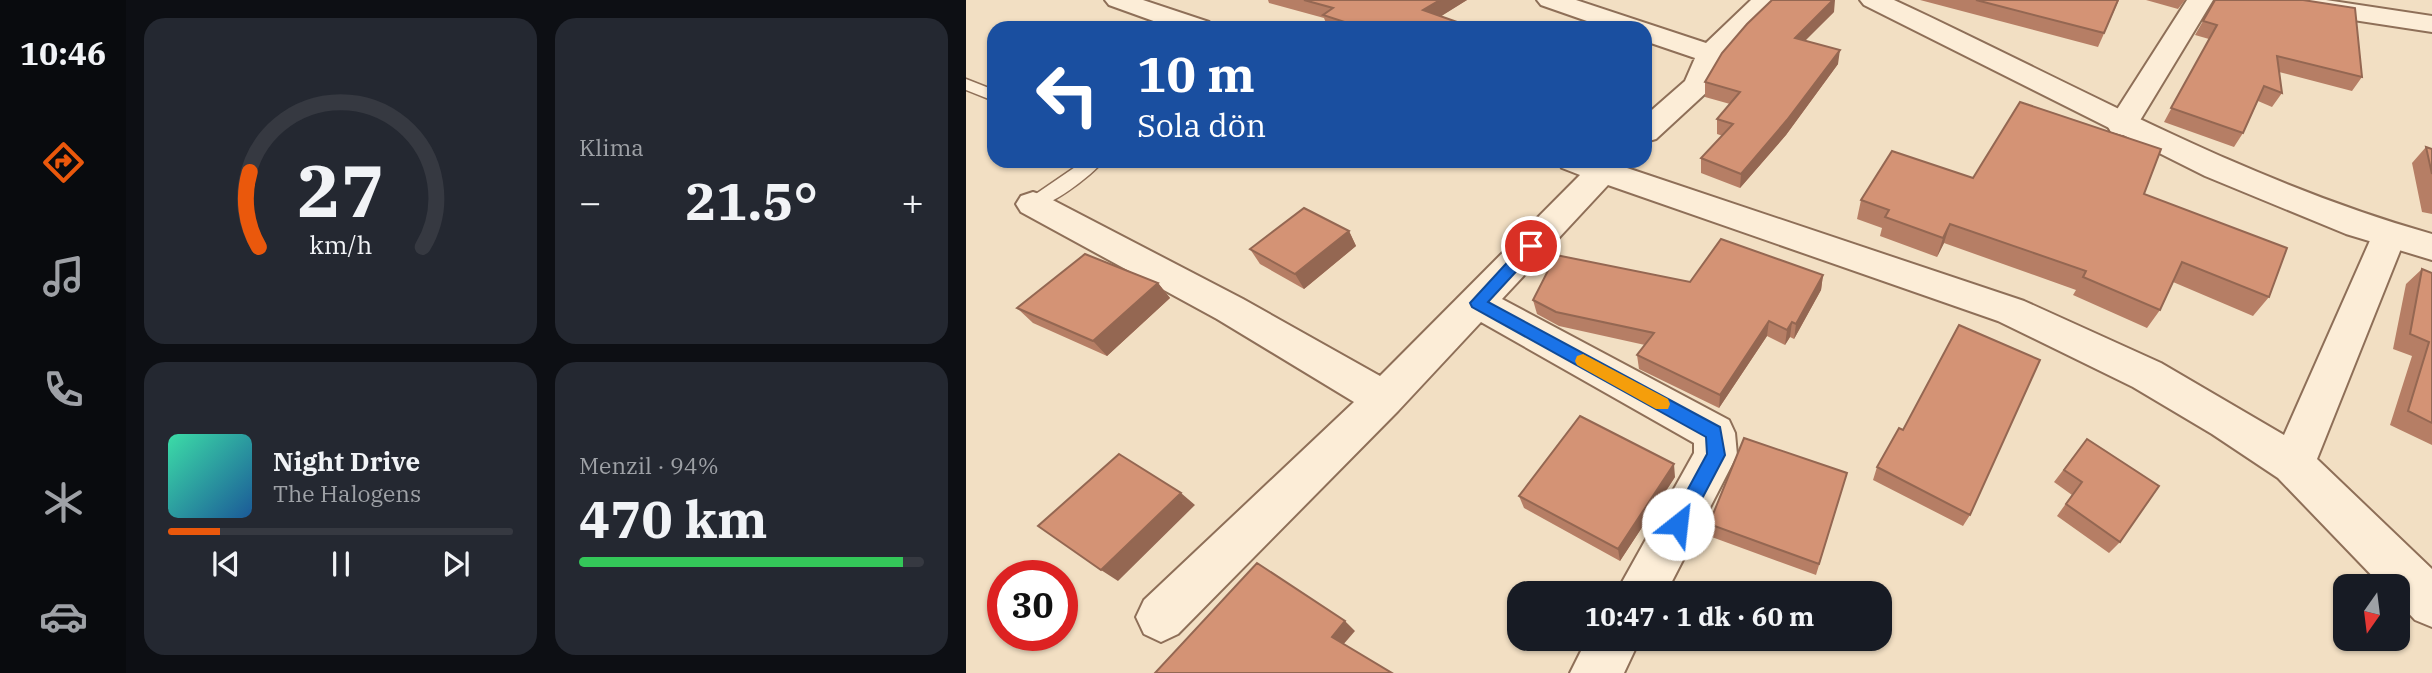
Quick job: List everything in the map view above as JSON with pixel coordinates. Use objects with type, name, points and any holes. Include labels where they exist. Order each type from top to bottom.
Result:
[{"type":"street","points":[[1118,0],[1179,21]]},
{"type":"street","points":[[1168,17],[1192,0]]},
{"type":"street","points":[[1550,0],[1612,21]]},
{"type":"street","points":[[1652,126],[1698,85],[1711,54],[1766,0]]},
{"type":"street","points":[[1873,0],[1927,24],[2122,125],[2246,184],[2389,236],[2432,247]]},
{"type":"street","points":[[2122,125],[2200,0]]},
{"type":"street","points":[[2276,0],[2356,5],[2432,24]]},
{"type":"street","points":[[1652,34],[1711,54]]},
{"type":"street","points":[[1161,617],[1478,303],[1592,168]]},
{"type":"street","points":[[1606,168],[2011,311],[2147,376],[2227,421],[2293,464],[2432,603]]},
{"type":"street","points":[[1033,204],[1230,309],[1384,399]]},
{"type":"street","points":[[2293,464],[2389,236]]},
{"type":"street","points":[[1478,303],[1714,433],[1716,455],[1647,581]]},
{"type":"street","points":[[1596,673],[1608,651]]},
{"type":"lane","points":[[966,84],[987,93]]},
{"type":"lane","points":[[1033,204],[1088,168]]},
{"type":"building","points":[[1304,0],[1440,0],[1423,10],[1454,21],[1341,21],[1323,15],[1333,8]]},
{"type":"building","points":[[1772,0],[1833,0],[1795,38],[1840,50],[1787,120],[1741,174],[1701,158],[1733,124],[1717,119],[1740,92],[1705,82],[1722,53]]},
{"type":"building","points":[[1976,0],[2118,0],[2104,33]]},
{"type":"building","points":[[2215,0],[2303,0],[2355,8],[2362,77],[2277,56],[2282,93],[2264,86],[2243,133],[2171,108],[2217,25],[2203,21]]},
{"type":"building","points":[[2020,102],[2161,149],[2144,194],[2287,248],[2269,297],[2182,262],[2160,310],[2083,277],[2086,271],[1950,224],[1943,238],[1885,217],[1889,210],[1861,200],[1892,151],[1973,178]]},
{"type":"building","points":[[2426,147],[2432,149],[2432,174]]},
{"type":"building","points":[[1304,208],[1349,231],[1295,274],[1250,249]]},
{"type":"building","points":[[1721,239],[1823,275],[1796,324],[1792,322],[1787,330],[1769,321],[1720,395],[1637,355],[1654,333],[1556,312],[1533,300],[1556,255],[1690,282]]},
{"type":"building","points":[[1085,254],[1158,283],[1093,341],[1017,308]]},
{"type":"building","points":[[2422,269],[2432,273],[2432,423],[2408,411],[2429,342],[2410,334]]},
{"type":"building","points":[[1959,325],[2040,360],[1970,515],[1877,467],[1899,428],[1903,430]]},
{"type":"building","points":[[1580,416],[1674,464],[1618,549],[1519,496]]},
{"type":"building","points":[[1744,438],[1847,473],[1819,564],[1709,524]]},
{"type":"building","points":[[2087,439],[2159,486],[2120,542],[2066,504],[2082,482],[2064,470]]},
{"type":"building","points":[[1119,454],[1181,493],[1101,570],[1038,526]]},
{"type":"building","points":[[1257,563],[1345,621],[1332,637],[1392,673],[1155,673]]},
{"type":"slow traffic","points":[[1583,361],[1662,404]]},
{"type":"route","points":[[1531,246],[1478,303],[1714,433],[1716,455],[1678,524]]}]
